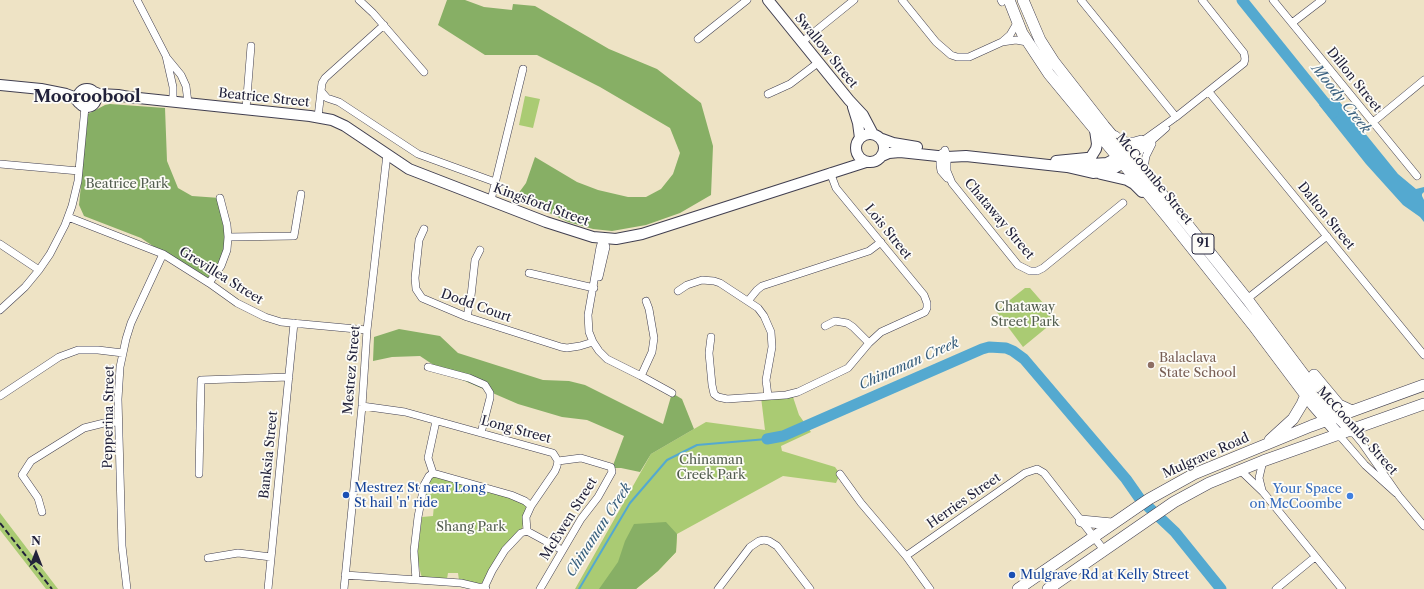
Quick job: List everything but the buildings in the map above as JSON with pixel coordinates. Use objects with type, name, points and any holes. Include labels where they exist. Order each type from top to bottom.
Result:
[{"type":"main road","name":"McCoombe Street","points":[[1022,0],[1034,30],[1043,46],[1100,128]]},
{"type":"main road","name":"McCoombe Street","points":[[1004,1],[1027,42],[1049,74],[1100,128],[1125,158],[1168,218],[1339,435]]},
{"type":"main road","name":"McCoombe Street","points":[[1125,158],[1143,173],[1183,219],[1294,359],[1324,400],[1352,430]]},
{"type":"main road","points":[[1294,359],[1306,365],[1339,405],[1352,412]]},
{"type":"main road","name":"Mulgrave Road","points":[[1018,589],[1093,536],[1149,499],[1194,474],[1338,416],[1424,385]]},
{"type":"main road","points":[[1263,446],[1292,419],[1306,395]]},
{"type":"main road","name":"Mulgrave Road","points":[[1048,589],[1150,518],[1197,489],[1240,470],[1424,404]]},
{"type":"main road","points":[[1081,521],[1112,524]]},
{"type":"street","points":[[137,0],[166,56],[186,86],[188,103]]},
{"type":"street","points":[[359,0],[367,6],[424,72]]},
{"type":"street","points":[[698,39],[747,0]]},
{"type":"street","name":"Swallow Street","points":[[768,0],[849,100],[863,114],[878,136]]},
{"type":"street","points":[[802,42],[854,0]]},
{"type":"street","points":[[902,0],[936,42],[950,55],[957,58],[969,57],[1002,42],[1016,40],[1027,42]]},
{"type":"street","points":[[1081,0],[1176,117]]},
{"type":"street","points":[[1093,173],[1109,171],[1146,138],[1242,66],[1245,59],[1244,52],[1202,0]]},
{"type":"street","name":"Dillon Street","points":[[1273,0],[1417,176]]},
{"type":"street","points":[[1292,23],[1322,0]]},
{"type":"street","points":[[1002,42],[1010,35],[1017,23]]},
{"type":"street","points":[[318,117],[322,84],[330,73],[384,25]]},
{"type":"street","points":[[246,109],[251,46]]},
{"type":"street","points":[[166,56],[174,87],[173,102]]},
{"type":"street","points":[[768,94],[790,84],[819,62]]},
{"type":"street","points":[[491,200],[523,69]]},
{"type":"street","points":[[1373,122],[1424,80]]},
{"type":"street","points":[[0,85],[41,89],[70,95],[86,105]]},
{"type":"street","points":[[41,89],[57,88],[68,89],[75,92],[89,89],[94,92],[96,100],[86,105]]},
{"type":"street","points":[[0,310],[25,287],[39,270],[50,254],[68,217],[74,198],[79,171],[86,105],[78,96],[81,91]]},
{"type":"street","name":"Kingsford Street","points":[[321,91],[327,98],[339,102],[418,154],[495,182]]},
{"type":"street","name":"Beatrice Street","points":[[94,92],[99,94],[318,117],[332,120],[345,126],[387,154]]},
{"type":"street","name":"Dalton Street","points":[[1209,92],[1424,355]]},
{"type":"street","name":"Beatrice Street","points":[[86,105],[110,99],[129,97]]},
{"type":"street","name":"Swallow Street","points":[[849,100],[855,110],[858,123],[858,142]]},
{"type":"street","points":[[1143,173],[1147,152],[1176,117]]},
{"type":"street","points":[[1032,163],[1091,157],[1098,144],[1100,128],[1122,140],[1134,141],[1146,138]]},
{"type":"street","points":[[944,154],[902,145],[878,136],[864,135],[858,142],[858,156],[866,162],[875,162],[882,156],[897,152],[944,154],[1067,167],[1131,182],[1168,218]]},
{"type":"street","points":[[1067,167],[1102,165],[1125,158],[1160,135]]},
{"type":"street","points":[[878,136],[885,148],[882,156]]},
{"type":"street","name":"Kingsford Street","points":[[830,172],[848,162],[853,155],[858,142]]},
{"type":"street","name":"Kingsford Street","points":[[387,154],[409,169],[581,234],[593,237],[616,239],[642,234],[830,172],[866,162]]},
{"type":"street","name":"Mestrez Street","points":[[344,589],[344,575],[362,406],[367,330],[387,154]]},
{"type":"street","name":"Chataway Street","points":[[944,154],[947,171],[952,183],[1018,265],[1030,271],[1037,271],[1042,268],[1122,203]]},
{"type":"street","points":[[0,164],[79,171]]},
{"type":"street","name":"Lois Street","points":[[830,172],[836,188],[924,295],[927,303],[925,312],[881,332],[869,343]]},
{"type":"street","points":[[228,237],[294,236],[301,194]]},
{"type":"street","points":[[209,283],[227,250],[228,237],[220,198]]},
{"type":"street","name":"Grevillea Street","points":[[68,217],[163,254],[251,311],[281,322],[367,330]]},
{"type":"street","name":"Dodd Court","points":[[424,229],[419,240],[416,278],[416,289],[422,298],[467,317],[561,347],[567,348],[580,346],[593,342]]},
{"type":"street","points":[[1247,299],[1327,236]]},
{"type":"street","points":[[603,238],[606,248],[599,277],[594,288],[588,321],[589,332],[593,342],[607,359],[672,394]]},
{"type":"street","points":[[748,301],[762,286],[869,251],[881,242]]},
{"type":"street","points":[[0,244],[39,270]]},
{"type":"street","points":[[467,317],[472,296],[475,260],[480,250]]},
{"type":"street","name":"Pepperina Street","points":[[127,589],[122,546],[118,422],[119,382],[122,353],[131,323],[163,254]]},
{"type":"street","points":[[529,273],[594,288]]},
{"type":"street","points":[[678,291],[687,285],[702,280],[714,281],[720,283],[748,301],[761,312],[771,332],[772,347],[766,380],[768,396]]},
{"type":"street","points":[[641,376],[652,352],[654,338],[649,309],[646,301]]},
{"type":"street","points":[[711,337],[709,353],[714,394],[727,400],[798,392],[839,373],[853,363],[869,343],[853,327],[847,324],[835,321],[825,326]]},
{"type":"street","name":"Banksia Street","points":[[268,589],[294,323]]},
{"type":"street","points":[[0,396],[59,357],[78,350],[98,350],[122,353]]},
{"type":"street","points":[[428,367],[469,378],[485,385],[490,393],[490,398],[481,433]]},
{"type":"street","points":[[199,474],[201,380],[289,377]]},
{"type":"street","name":"Long Street","points":[[362,406],[396,410],[553,452],[558,460],[555,471],[531,506],[526,517],[527,531]]},
{"type":"street","points":[[433,473],[428,458],[436,421]]},
{"type":"street","points":[[42,512],[38,498],[22,475],[31,461],[84,428],[104,423],[118,422]]},
{"type":"street","name":"McCoombe Street","points":[[1352,430],[1399,496],[1424,526]]},
{"type":"street","name":"McCoombe Street","points":[[1339,435],[1365,465],[1399,496]]},
{"type":"street","name":"McEwen Street","points":[[540,589],[581,519],[606,484],[612,469],[611,467],[581,458],[558,460]]},
{"type":"street","points":[[1263,462],[1259,478],[1263,492]]},
{"type":"street","name":"Herries Street","points":[[906,556],[1025,473],[1037,469],[1044,473],[1081,521]]},
{"type":"street","points":[[1240,470],[1263,492],[1342,589]]},
{"type":"street","points":[[433,473],[511,495],[525,501],[531,506]]},
{"type":"street","points":[[416,580],[414,551],[419,512],[424,485],[429,476],[433,473]]},
{"type":"street","points":[[840,474],[861,503],[906,556],[930,589]]},
{"type":"street","points":[[1081,521],[1104,550]]},
{"type":"street","points":[[344,575],[416,580],[444,585],[460,583],[485,589],[488,578],[502,554],[516,537],[522,533],[527,531],[562,550]]},
{"type":"street","points":[[718,589],[750,547],[759,541],[764,540],[777,546],[810,589]]},
{"type":"street","points":[[208,558],[238,553],[272,558]]},
{"type":"street","points":[[1276,589],[1315,557]]},
{"type":"green space","points":[[447,0],[465,0],[484,7],[512,10],[513,4],[535,6],[609,49],[657,69],[701,103],[713,146],[711,195],[680,213],[646,225],[612,231],[593,229],[568,222],[515,198],[526,183],[535,157],[577,182],[598,190],[628,197],[646,197],[661,189],[673,174],[680,153],[670,128],[600,87],[537,55],[485,55],[438,25]]},
{"type":"green space","points":[[525,96],[540,99],[533,128],[519,125]]},
{"type":"green space","name":"Beatrice Park","points":[[110,104],[165,108],[167,161],[178,188],[192,196],[220,198],[228,237],[211,285],[141,238],[84,216],[79,205],[88,114]]},
{"type":"green space","name":"Chataway Street Park","points":[[1025,288],[1030,288],[1057,319],[1023,347],[996,311]]},
{"type":"green space","points":[[399,329],[440,336],[458,353],[543,380],[569,381],[585,385],[663,424],[672,393],[682,399],[694,429],[651,454],[640,472],[621,468],[612,468],[624,436],[587,420],[562,417],[518,404],[444,372],[420,356],[392,357],[373,361],[374,337]]},
{"type":"green space","name":"Chinaman Creek Park","points":[[792,394],[799,415],[811,432],[781,446],[782,451],[835,467],[840,474],[836,483],[783,476],[677,534],[676,552],[658,571],[636,589],[575,589],[651,454],[706,422],[765,430],[761,397]]},
{"type":"green space","name":"Shang Park","points":[[435,476],[503,494],[525,504],[526,507],[522,529],[482,583],[479,584],[459,580],[458,573],[448,573],[447,579],[423,578],[421,575],[417,557],[422,517],[433,516],[434,505],[424,504],[427,482]]},
{"type":"green space","points":[[0,513],[58,589],[46,589],[0,530]]},
{"type":"green space","points":[[666,522],[677,534],[676,552],[658,571],[636,589],[599,589],[618,562],[625,541],[634,524]]},
{"type":"water","points":[[1334,95],[1398,174],[1416,189],[1424,187],[1422,196],[1424,200],[1424,222],[1420,217],[1403,205],[1366,164],[1319,105]]},
{"type":"waterway","name":"Moody Creek","points":[[1242,0],[1333,113]]},
{"type":"waterway","name":"Chinaman Creek","points":[[767,439],[783,436],[982,349],[989,347],[1006,348],[1024,359],[1126,479],[1140,499],[1175,532],[1221,589]]},
{"type":"waterway","name":"Chinaman Creek","points":[[579,589],[630,503],[667,460],[697,445],[767,439]]},
{"type":"railway","points":[[0,523],[52,589]]},
{"type":"place","name":"Balaclava State School","points":[[1151,365]]},
{"type":"place","name":"Mestrez St near Long St hail 'n' ride","points":[[346,495]]},
{"type":"place","name":"Your Space on McCoombe","points":[[1350,496]]},
{"type":"place","name":"Mulgrave Rd at Kelly Street","points":[[1012,575]]},
{"type":"district","name":"Mooroobool","points":[[87,97]]}]
